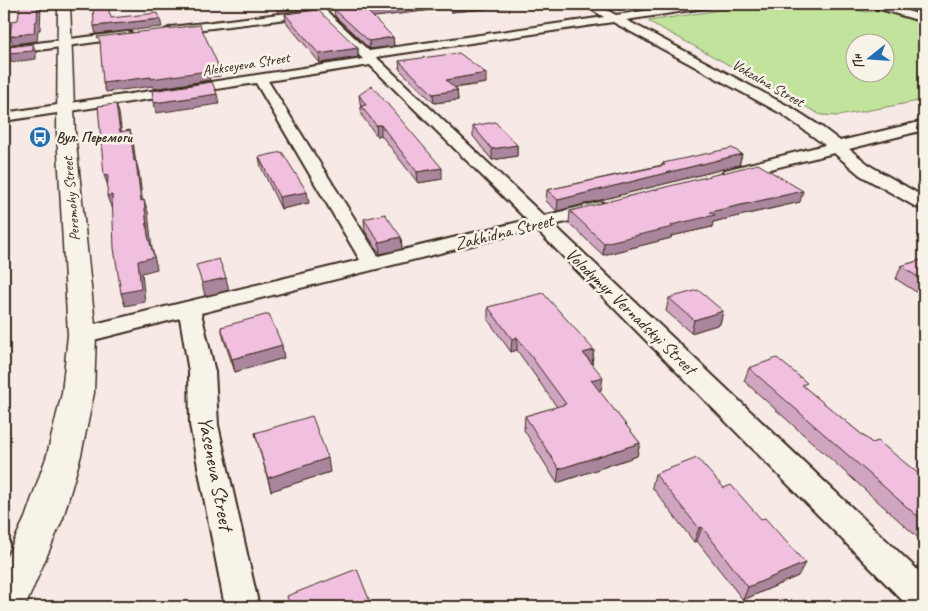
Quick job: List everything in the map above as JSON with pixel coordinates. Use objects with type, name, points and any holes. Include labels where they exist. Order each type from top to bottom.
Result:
[{"type":"main road","name":"Peremohy Street","points":[[4,607],[44,518],[64,455],[78,393],[82,334],[66,134],[64,4]]},
{"type":"street","name":"Vokzalna Street","points":[[588,4],[618,18],[787,111],[837,147],[866,171],[924,204]]},
{"type":"street","name":"Alekseyeva Street","points":[[4,117],[260,78],[371,58],[711,4]]},
{"type":"street","points":[[874,4],[924,19]]},
{"type":"street","points":[[164,31],[325,9]]},
{"type":"street","name":"Volodymyr Vernadskyi Street","points":[[325,9],[371,58],[924,599]]},
{"type":"street","points":[[4,50],[135,34]]},
{"type":"street","points":[[260,78],[373,264]]},
{"type":"street","points":[[713,179],[924,126]]},
{"type":"street","name":"Zakhidna Street","points":[[82,334],[618,203]]},
{"type":"street","name":"Yaseneva Street","points":[[189,308],[202,372],[204,426],[242,607]]},
{"type":"green space","points":[[758,4],[856,4],[846,6],[866,12],[879,10],[924,23],[924,100],[838,116],[821,115],[648,21]]},
{"type":"building","points":[[20,4],[38,4],[34,33],[10,36],[12,21],[18,20]]},
{"type":"building","points":[[93,4],[107,4],[111,18],[158,13],[160,19],[94,26]]},
{"type":"building","points":[[377,4],[423,4],[366,10],[393,37],[369,41],[334,9]]},
{"type":"building","points":[[318,10],[358,48],[319,54],[285,14]]},
{"type":"building","points":[[200,25],[219,67],[206,68],[208,71],[151,79],[151,77],[103,83],[100,41],[97,37]]},
{"type":"building","points":[[33,44],[33,51],[8,53],[9,47]]},
{"type":"building","points":[[459,53],[486,73],[446,80],[457,90],[433,94],[399,61]]},
{"type":"building","points":[[212,82],[217,94],[154,103],[152,91]]},
{"type":"building","points":[[372,86],[442,168],[417,172],[381,125],[376,125],[361,106],[366,105],[359,95]]},
{"type":"building","points":[[116,104],[120,132],[130,130],[141,201],[144,200],[148,236],[154,257],[138,261],[141,289],[121,293],[114,248],[112,195],[107,196],[108,174],[104,175],[98,106]]},
{"type":"building","points":[[495,122],[517,145],[492,149],[473,126]]},
{"type":"building","points":[[732,148],[742,154],[558,200],[547,190],[665,165],[663,163]]},
{"type":"building","points":[[282,152],[307,192],[279,197],[259,157]]},
{"type":"building","points":[[758,164],[803,191],[710,212],[715,215],[604,243],[570,211]]},
{"type":"building","points":[[385,214],[401,237],[379,242],[364,219]]},
{"type":"building","points":[[219,259],[226,278],[202,283],[196,265]]},
{"type":"building","points":[[924,259],[924,281],[901,266]]},
{"type":"building","points":[[698,290],[723,311],[694,320],[669,298]]},
{"type":"building","points":[[543,293],[594,350],[583,353],[603,377],[591,380],[640,443],[559,469],[525,416],[566,404],[517,337],[512,339],[488,307]]},
{"type":"building","points":[[269,314],[282,345],[232,359],[221,327]]},
{"type":"building","points":[[777,358],[807,383],[802,385],[872,443],[878,441],[924,478],[924,522],[749,368]]},
{"type":"building","points":[[312,416],[328,458],[268,478],[255,433]]},
{"type":"building","points":[[697,458],[724,488],[731,485],[761,519],[765,518],[805,563],[748,587],[702,527],[699,528],[655,474]]},
{"type":"building","points":[[357,569],[372,607],[290,607],[287,596]]},
{"type":"building","points":[[847,602],[852,607],[837,607]]},
{"type":"place","name":"Вул. Перемоги","points":[[40,137]]}]
